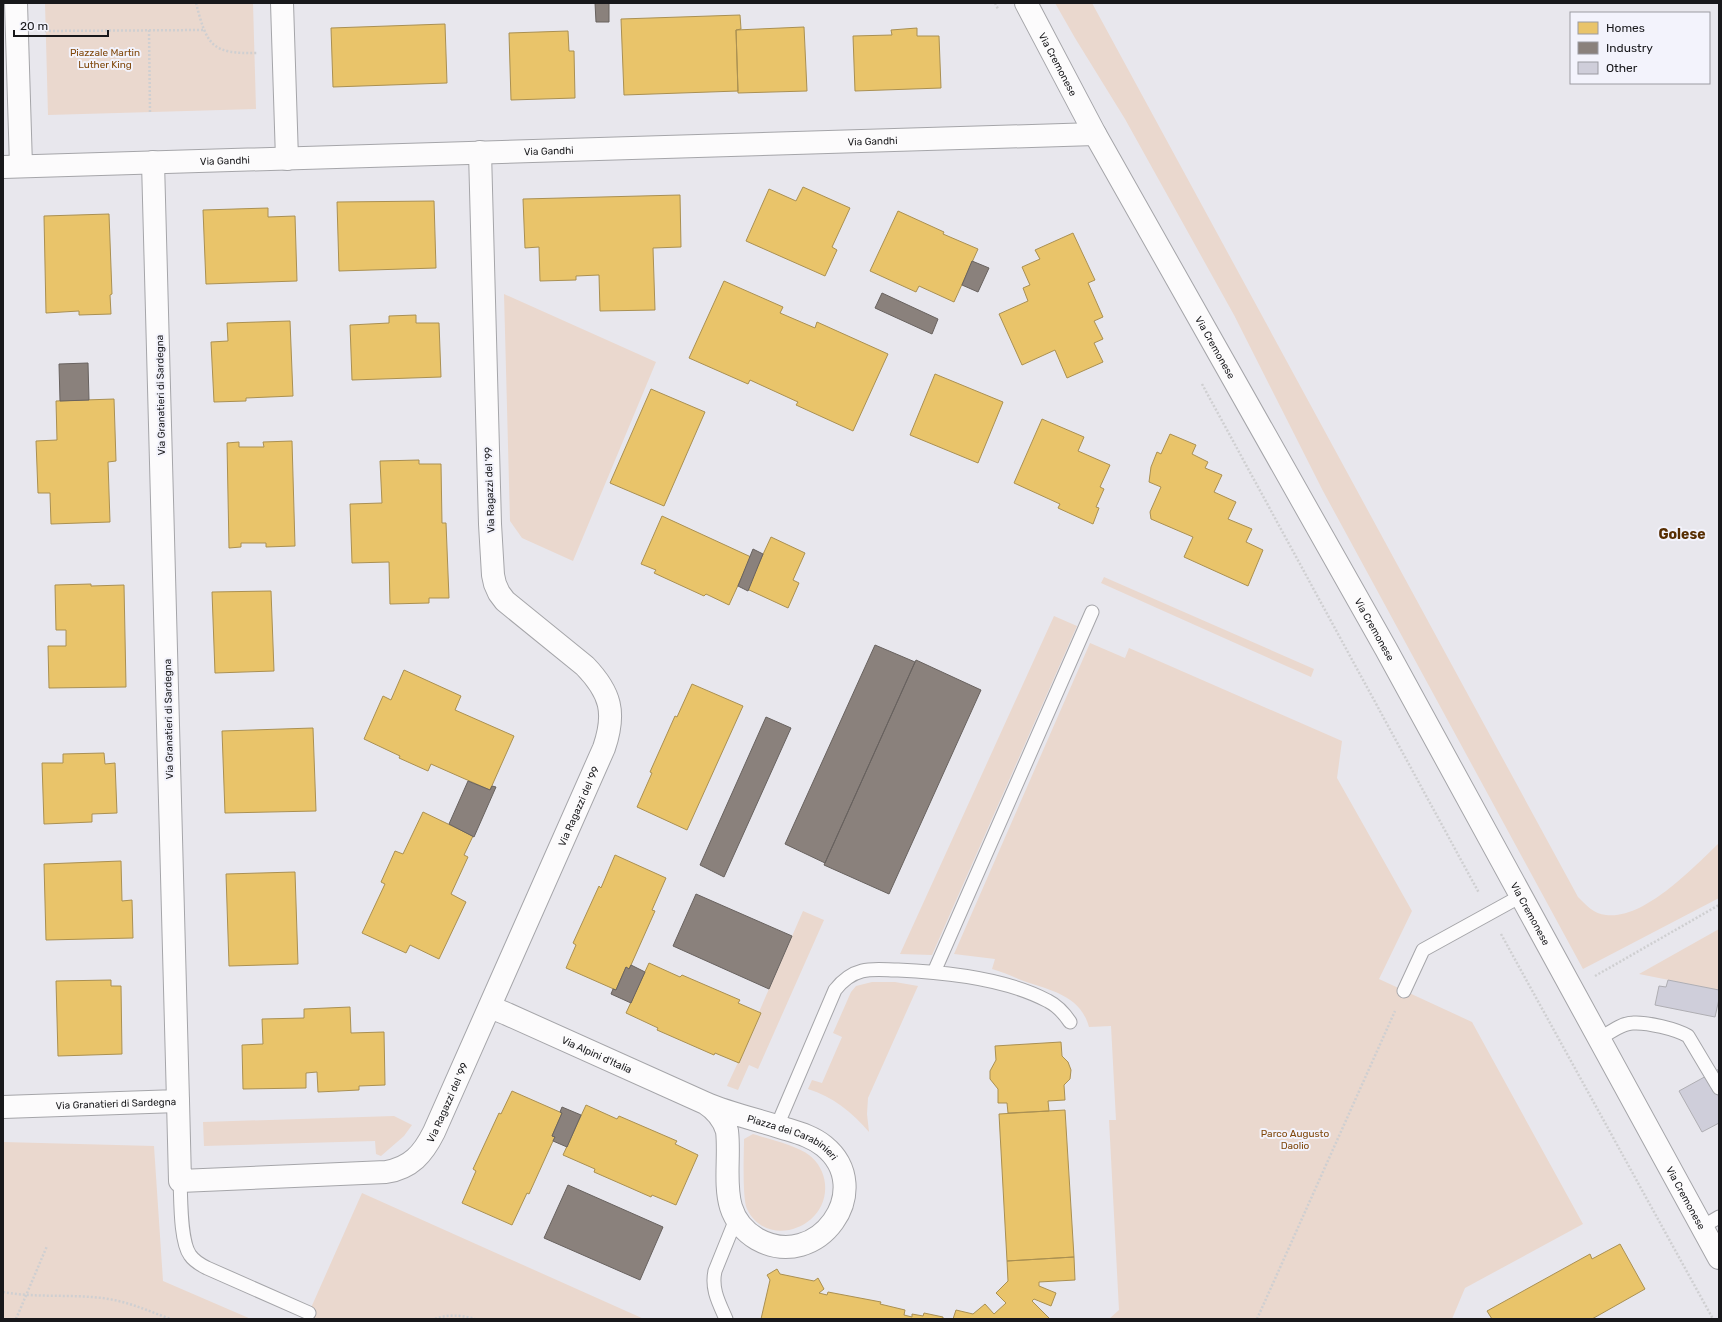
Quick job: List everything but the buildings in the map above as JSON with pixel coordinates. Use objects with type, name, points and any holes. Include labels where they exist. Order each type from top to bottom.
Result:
[{"type":"street","points":[[12,167],[16,3]]},
{"type":"street","points":[[282,3],[287,159]]},
{"type":"street","name":"Via Cremonese","points":[[1026,3],[1095,134],[1382,642],[1599,1039],[1710,1222],[1719,1258]]},
{"type":"street","name":"Via Gandhi","points":[[12,167],[1095,134]]},
{"type":"street","name":"Via Ragazzi del '99","points":[[180,1181],[386,1172],[402,1168],[416,1159],[430,1140],[610,733],[611,717],[609,702],[594,675],[585,666],[505,602],[494,584],[490,524],[480,152]]},
{"type":"street","name":"Via Granatieri di Sardegna","points":[[3,1107],[178,1101],[153,162]]},
{"type":"street","name":"Via Alpini d'Italia","points":[[490,1007],[705,1103]]},
{"type":"street","points":[[178,1101],[180,1181]]},
{"type":"street","name":"Piazza dei Carabinieri","points":[[705,1103],[815,1139],[825,1147],[834,1156],[840,1167],[844,1191],[842,1204],[838,1215],[831,1226],[812,1241],[788,1247],[776,1246],[758,1240],[744,1228],[736,1219],[728,1195],[727,1131],[721,1117],[716,1111],[705,1103]]},
{"type":"lane","points":[[934,972],[1092,612]]},
{"type":"lane","points":[[1404,991],[1423,950],[1521,896]]},
{"type":"lane","points":[[777,1126],[835,990],[847,977],[862,971],[882,970],[934,972],[990,982],[1035,995],[1058,1007],[1070,1022]]},
{"type":"lane","points":[[1599,1039],[1625,1025],[1633,1023],[1680,1031],[1688,1036],[1719,1088]]},
{"type":"lane","points":[[180,1181],[184,1234],[188,1250],[194,1258],[207,1268],[309,1313]]},
{"type":"lane","points":[[726,1319],[714,1291],[713,1278],[714,1271],[736,1219]]},
{"type":"path","points":[[196,3],[204,30],[211,43],[218,49],[227,53],[237,54],[283,53]]},
{"type":"path","points":[[995,3],[998,10]]},
{"type":"path","points":[[148,30],[150,112]]},
{"type":"path","points":[[45,31],[204,30]]},
{"type":"path","points":[[1201,382],[1713,1319]]},
{"type":"path","points":[[1572,989],[1719,905]]},
{"type":"path","points":[[1257,1319],[1404,991]]},
{"type":"path","points":[[16,1319],[46,1246]]},
{"type":"path","points":[[3,1292],[86,1297],[118,1301],[135,1305],[170,1319]]},
{"type":"path","points":[[435,1319],[441,1316],[460,1315],[475,1319]]},
{"type":"green space","name":"Piazzale Martin Luther King","points":[[45,3],[253,3],[256,109],[48,115]]},
{"type":"green space","points":[[1055,3],[1092,3],[1578,897],[1590,909],[1606,915],[1621,914],[1636,909],[1652,901],[1667,890],[1696,866],[1719,843],[1719,898],[1583,969],[1323,491],[1234,315],[1125,119]]},
{"type":"green space","points":[[504,294],[656,362],[573,561],[522,538],[510,521]]},
{"type":"green space","points":[[1104,577],[1314,669],[1311,677],[1101,583]]},
{"type":"green space","points":[[1054,616],[1077,626],[932,955],[900,954]]},
{"type":"green space","name":"Parco Augusto Daolio","points":[[1090,643],[1125,658],[1129,648],[1342,741],[1337,778],[1412,911],[1379,979],[1472,1022],[1583,1224],[1465,1288],[1452,1319],[1109,1319],[1119,1310],[1109,1120],[1116,1120],[1111,1026],[1089,1027],[1085,1016],[1071,1000],[1052,991],[992,969],[995,959],[954,954]]},
{"type":"green space","points":[[803,911],[824,920],[758,1069],[749,1065],[738,1090],[727,1086],[761,1013],[759,1012]]},
{"type":"green space","points":[[1719,929],[1719,990],[1639,974]]},
{"type":"green space","points":[[872,982],[895,982],[918,986],[868,1098],[867,1114],[869,1132],[842,1106],[826,1096],[808,1089],[812,1080],[822,1083],[842,1037],[833,1033],[851,992],[856,986]]},
{"type":"green space","points":[[394,1116],[412,1125],[404,1136],[381,1156],[376,1154],[375,1141],[204,1146],[203,1122]]},
{"type":"green space","points":[[753,1134],[804,1152],[818,1164],[825,1184],[824,1199],[817,1212],[807,1222],[795,1228],[782,1231],[768,1229],[756,1222],[747,1209],[745,1203],[744,1186],[744,1139]]},
{"type":"green space","points":[[3,1142],[154,1146],[163,1281],[251,1319],[3,1319]]},
{"type":"green space","points":[[362,1193],[644,1319],[306,1319]]},
{"type":"district","name":"Golese","points":[[1682,534]]}]
